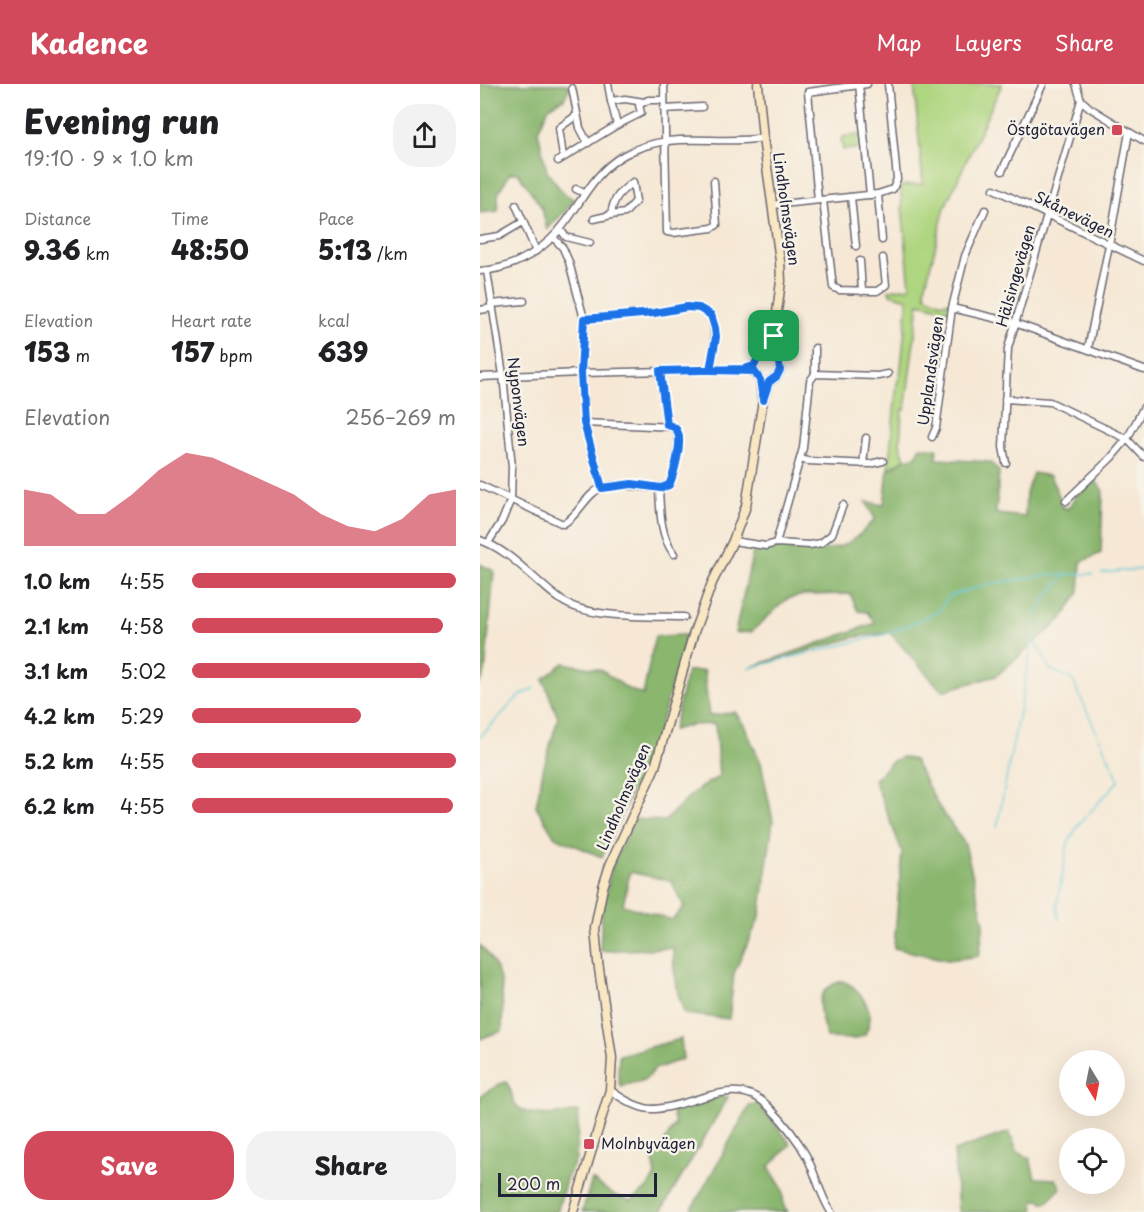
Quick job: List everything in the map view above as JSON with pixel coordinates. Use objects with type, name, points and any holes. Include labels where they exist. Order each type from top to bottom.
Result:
[{"type":"main road","name":"Lindholmsvägen","points":[[758,84],[781,281],[774,336],[775,358],[780,367],[779,373],[775,379],[764,381]]},
{"type":"main road","name":"Lindholmsvägen","points":[[764,381],[751,369],[758,358],[764,356],[774,336]]},
{"type":"main road","points":[[764,356],[775,358]]},
{"type":"main road","name":"Lindholmsvägen","points":[[573,1212],[609,1090],[612,1058],[595,928],[603,887],[610,865],[655,767],[705,602],[746,506],[764,381]]},
{"type":"street","points":[[608,84],[616,125]]},
{"type":"street","points":[[664,84],[667,232],[712,228],[717,225],[714,181]]},
{"type":"street","points":[[859,84],[870,195]]},
{"type":"street","points":[[867,84],[831,86],[808,92],[833,287],[839,291],[877,291],[886,285],[883,258]]},
{"type":"street","points":[[772,205],[878,194],[893,189],[897,179],[888,84]]},
{"type":"street","points":[[1002,171],[1043,84]]},
{"type":"street","points":[[1076,84],[1081,100],[1144,141]]},
{"type":"street","points":[[572,88],[580,128],[588,143]]},
{"type":"street","points":[[611,101],[664,100]]},
{"type":"street","name":"Hälsingevägen","points":[[1006,463],[1003,447],[1008,348],[1081,100]]},
{"type":"street","points":[[577,116],[559,128],[561,159],[616,125],[641,113],[639,105],[646,101]]},
{"type":"street","points":[[664,109],[702,107]]},
{"type":"street","points":[[1088,349],[1129,132]]},
{"type":"street","points":[[484,271],[515,263],[553,237],[584,193],[608,165],[624,155],[645,145],[664,140],[699,138],[734,141],[763,138]]},
{"type":"street","points":[[594,219],[625,213],[636,201],[633,182],[618,194],[612,203],[611,214]]},
{"type":"street","points":[[576,189],[584,193]]},
{"type":"street","name":"Skånevägen","points":[[994,189],[1144,261]]},
{"type":"street","points":[[878,194],[882,240]]},
{"type":"street","points":[[851,197],[856,246]]},
{"type":"street","points":[[516,205],[536,250]]},
{"type":"street","name":"Upplandsvägen","points":[[932,437],[936,428],[952,308],[965,256],[985,210]]},
{"type":"street","points":[[480,239],[499,236],[523,222]]},
{"type":"street","points":[[560,229],[566,237],[590,243]]},
{"type":"street","points":[[553,237],[563,248],[569,262],[584,319],[581,373],[584,423],[602,488]]},
{"type":"street","points":[[860,261],[862,291]]},
{"type":"street","name":"Nyponvägen","points":[[484,271],[503,375],[512,450],[511,499]]},
{"type":"street","points":[[480,310],[524,301]]},
{"type":"street","points":[[584,319],[654,313],[687,307],[699,308],[711,315],[715,328],[716,337],[710,370]]},
{"type":"street","name":"Upplandsvägen","points":[[952,308],[1015,323],[1144,370]]},
{"type":"street","points":[[776,543],[800,459],[810,381],[815,374],[815,348]]},
{"type":"street","points":[[480,377],[751,369]]},
{"type":"street","points":[[660,371],[667,425]]},
{"type":"street","points":[[815,374],[878,376],[888,374]]},
{"type":"street","points":[[1005,399],[1050,402],[1126,439],[1144,457]]},
{"type":"street","points":[[1066,501],[1112,458],[1126,439],[1144,406]]},
{"type":"street","points":[[480,485],[563,524],[590,496],[602,488],[632,484],[659,488],[669,485],[679,442],[678,431],[674,427],[584,423]]},
{"type":"street","points":[[863,464],[866,438]]},
{"type":"street","points":[[800,459],[863,464],[883,461]]},
{"type":"street","points":[[659,488],[660,514],[668,546],[674,554]]},
{"type":"street","points":[[488,543],[502,521],[511,499]]},
{"type":"street","points":[[733,541],[766,546],[776,543],[810,545],[820,543],[832,534],[843,505]]},
{"type":"street","points":[[480,540],[524,567],[563,601],[587,611],[684,617]]},
{"type":"street","points":[[609,1090],[649,1109],[727,1092],[742,1091],[757,1096],[769,1107],[807,1156],[831,1212]]},
{"type":"green space","points":[[480,84],[567,84],[570,87],[564,99],[549,107],[538,131],[547,172],[564,194],[575,200],[547,230],[542,208],[518,173],[510,173],[498,194],[498,211],[480,213]]},
{"type":"green space","points":[[914,84],[1002,84],[945,207],[925,288],[926,296],[942,303],[949,302],[948,310],[919,303],[905,410],[902,410],[900,444],[905,459],[888,470],[908,299],[890,294],[889,290],[910,287],[900,186],[923,184]]},
{"type":"green space","points":[[860,135],[862,148],[843,150],[841,139],[845,136]]},
{"type":"green space","points":[[920,447],[937,449],[937,459],[990,462],[999,471],[996,514],[1025,517],[1026,493],[1033,473],[1050,476],[1061,500],[1060,505],[1067,509],[1075,497],[1096,481],[1103,491],[1101,553],[1081,562],[1079,592],[1062,619],[996,676],[942,691],[890,633],[855,637],[749,668],[875,623],[867,612],[858,611],[850,594],[804,595],[787,599],[751,632],[735,633],[754,547],[775,548],[782,543],[799,549],[818,550],[847,544],[875,519],[866,502],[884,505],[888,470],[905,459],[917,456]]},
{"type":"green space","points":[[480,564],[494,571],[485,673],[480,682]]},
{"type":"green space","points":[[687,635],[656,739],[602,857],[555,837],[536,806],[543,770],[558,718],[543,679],[564,663],[601,670],[628,689],[643,695],[655,636]]},
{"type":"green space","points":[[687,671],[704,671],[709,716],[735,712],[744,725],[761,763],[773,821],[760,916],[734,973],[729,1019],[685,1014],[676,982],[673,948],[600,951],[602,911],[612,867],[634,819],[665,821],[690,796],[719,777],[715,724],[691,725],[673,730]],"holes":[[[630,872],[671,881],[684,907],[672,920],[623,905]]]},
{"type":"green space","points":[[902,757],[914,760],[939,807],[965,844],[984,923],[979,956],[947,960],[894,948],[902,851],[874,780],[891,762]]},
{"type":"green space","points":[[480,945],[495,965],[499,975],[503,1007],[502,1031],[480,1039]]},
{"type":"green space","points":[[842,981],[860,994],[870,1015],[865,1035],[854,1039],[827,1038],[820,1013],[821,997],[825,991]]},
{"type":"green space","points":[[681,1039],[683,1059],[655,1069],[645,1080],[620,1086],[619,1055]]},
{"type":"green space","points":[[506,1082],[515,1104],[520,1109],[545,1115],[579,1111],[576,1159],[566,1180],[557,1212],[480,1212],[480,1096]]},
{"type":"green space","points":[[724,1096],[728,1097],[661,1212],[582,1212],[592,1180],[614,1195],[631,1201],[646,1189],[656,1175],[653,1160],[675,1124],[672,1110]]},
{"type":"green space","points":[[758,1103],[791,1144],[769,1167],[782,1188],[784,1206],[788,1212],[690,1212],[750,1105]]},
{"type":"green space","points":[[1009,1132],[1018,1152],[1030,1159],[1035,1178],[1056,1179],[1059,1190],[1046,1203],[1035,1199],[1033,1212],[958,1212],[954,1151]]},
{"type":"waterway","points":[[1102,573],[1144,569]]},
{"type":"waterway","points":[[749,668],[890,633],[938,612],[949,596],[989,584],[1048,575],[1093,574]]},
{"type":"waterway","points":[[1035,615],[1065,575]]},
{"type":"waterway","points":[[1035,623],[1034,641],[1049,669],[1072,679],[1119,780],[1079,824],[1068,843],[1057,904],[1059,920]]},
{"type":"waterway","points":[[997,827],[1033,639]]},
{"type":"waterway","points":[[480,737],[517,698],[534,688]]},
{"type":"place","name":"Östgötavägen","points":[[1117,130]]},
{"type":"place","name":"Molnbyvägen","points":[[589,1144]]},
{"type":"route","points":[[774,336],[764,356],[758,358],[754,366],[744,369],[660,371],[667,425],[678,431],[679,442],[672,479],[669,485],[661,488],[632,484],[602,488],[584,423],[581,373],[584,319],[654,313],[687,307],[699,308],[711,315],[715,328],[716,337],[710,370],[754,371],[760,380],[763,400],[769,382],[775,379],[780,370],[775,358],[774,336]]}]
